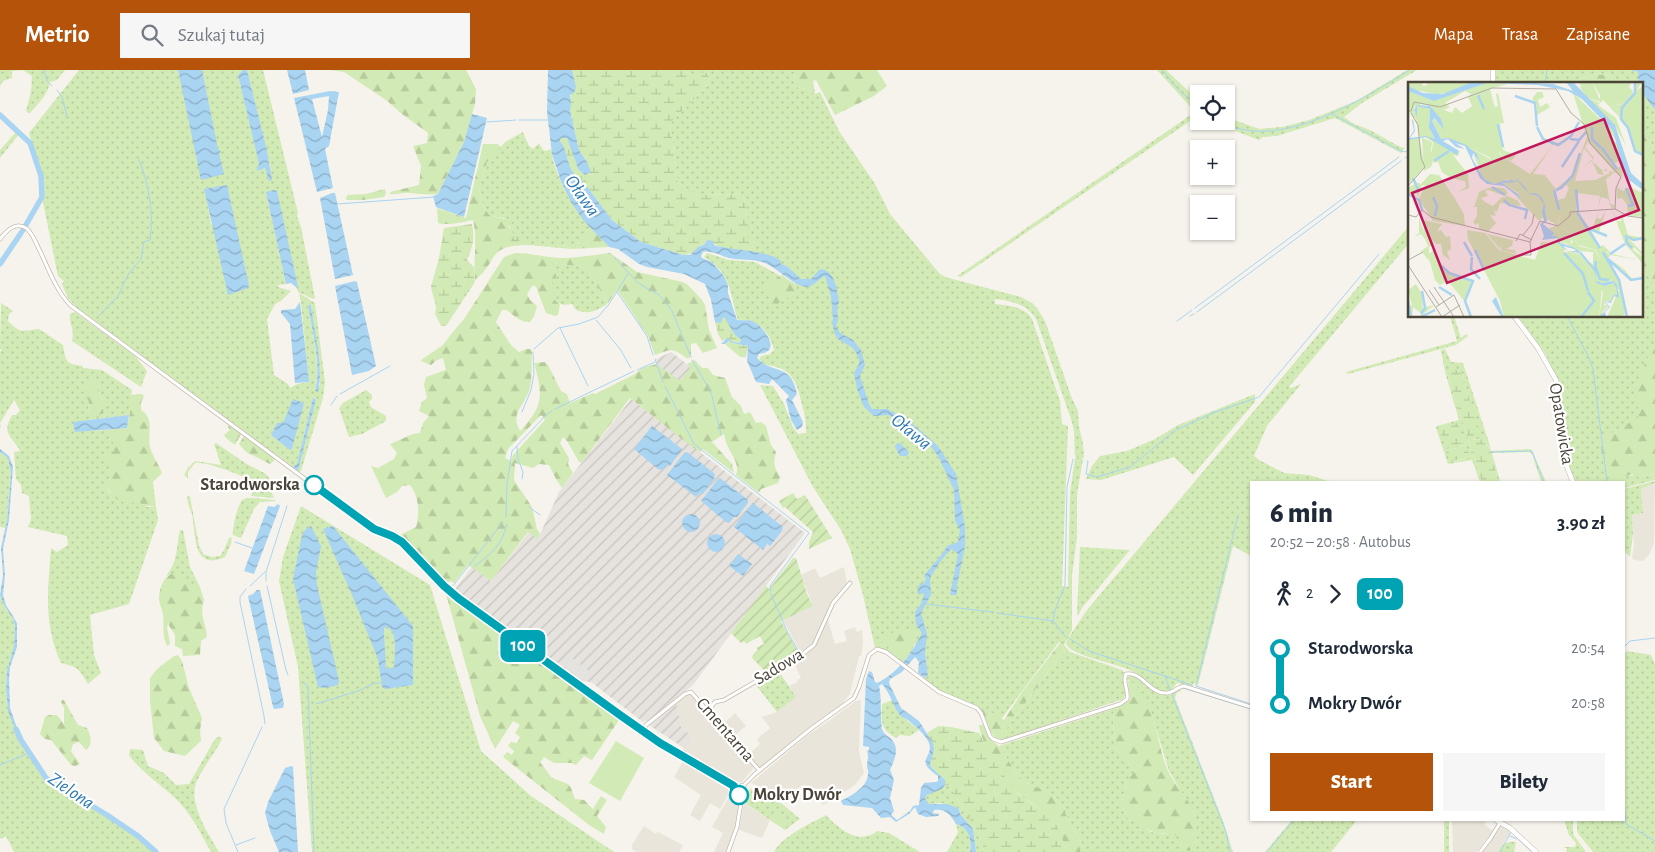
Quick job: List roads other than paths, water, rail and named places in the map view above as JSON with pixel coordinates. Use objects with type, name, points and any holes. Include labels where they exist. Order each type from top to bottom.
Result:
[{"type":"street","points":[[0,239],[13,227],[21,226],[27,229],[59,290],[70,305],[374,529],[402,542],[444,586],[642,731],[737,787],[744,785],[759,770],[812,728],[854,698],[869,655],[878,649],[886,652],[943,694],[977,708],[982,713],[990,736],[1001,742],[1120,704],[1127,699],[1124,680],[1126,674],[1129,673],[1136,675],[1148,686],[1162,693],[1170,693],[1184,686],[1250,707]]},
{"type":"street","name":"Opatowicka","points":[[1516,318],[1541,352],[1556,380],[1560,443],[1573,481]]},
{"type":"street","name":"Sadowa","points":[[708,711],[715,702],[724,700],[809,650],[819,637],[835,600],[850,583]]},
{"type":"street","name":"Cmentarna","points":[[642,731],[646,725],[689,691],[759,770]]},
{"type":"street","points":[[755,765],[755,774]]},
{"type":"street","points":[[728,852],[737,827],[744,785]]},
{"type":"street","points":[[1480,852],[1490,840],[1498,821],[1510,828],[1536,852]]},
{"type":"water","points":[[178,70],[202,70],[218,149],[221,152],[219,153],[224,174],[201,180]]},
{"type":"water","points":[[243,70],[247,70],[267,151],[272,180],[269,181],[265,168],[256,171],[259,164],[238,75]]},
{"type":"water","points":[[287,70],[305,70],[309,90],[293,94]]},
{"type":"water","name":"Oława","points":[[548,70],[572,70],[576,87],[574,93],[570,95],[570,111],[579,150],[591,172],[585,175],[578,169],[567,138],[561,138],[560,141],[564,147],[570,167],[575,176],[585,184],[612,220],[641,242],[683,255],[690,255],[698,247],[705,244],[707,240],[713,241],[714,245],[717,246],[769,255],[781,261],[780,263],[788,267],[801,279],[811,279],[820,269],[829,273],[835,282],[839,303],[837,306],[838,320],[836,326],[840,333],[853,340],[861,350],[865,365],[860,376],[872,409],[887,409],[908,420],[938,446],[956,474],[965,527],[965,547],[957,593],[956,595],[950,595],[958,554],[951,549],[931,576],[931,595],[921,613],[927,634],[925,653],[928,675],[925,678],[918,673],[919,662],[915,657],[902,672],[890,679],[889,683],[901,708],[919,721],[933,743],[934,750],[930,764],[945,780],[945,785],[942,789],[927,795],[925,798],[929,804],[947,804],[958,808],[961,815],[973,829],[976,852],[970,852],[970,839],[967,831],[956,824],[950,815],[944,811],[934,810],[933,813],[939,814],[938,816],[926,817],[918,814],[915,807],[909,814],[896,822],[890,817],[881,818],[872,808],[843,805],[841,801],[862,787],[867,779],[867,751],[869,747],[863,746],[866,679],[869,671],[872,672],[877,683],[885,679],[898,668],[914,648],[922,633],[916,624],[915,612],[921,604],[924,594],[923,592],[920,595],[917,593],[920,583],[924,584],[926,578],[924,576],[947,546],[958,542],[960,530],[955,521],[954,490],[938,456],[927,442],[889,415],[874,416],[864,407],[857,389],[854,373],[859,364],[859,358],[853,348],[838,339],[835,334],[832,323],[831,296],[825,276],[811,286],[806,287],[801,286],[762,262],[734,259],[713,252],[703,252],[702,258],[712,262],[724,276],[737,320],[754,322],[768,336],[771,345],[769,349],[759,354],[757,358],[763,363],[786,373],[794,384],[797,394],[792,400],[803,422],[802,427],[797,430],[791,420],[786,400],[789,396],[772,379],[769,384],[756,382],[747,361],[748,346],[729,341],[721,344],[727,338],[733,342],[740,343],[741,339],[733,332],[725,318],[723,317],[721,323],[715,322],[711,300],[705,284],[684,274],[639,264],[618,249],[609,247],[583,220],[561,182],[552,154],[547,112]],"holes":[[[882,684],[900,715],[917,728],[928,740],[930,748],[925,762],[938,776],[938,781],[924,783],[921,788],[919,805],[913,806],[910,811],[897,820],[891,815],[894,811],[890,798],[894,780],[890,770],[896,755],[896,747],[883,731],[881,723],[879,686]]]},
{"type":"water","points":[[1630,70],[1655,70],[1655,109],[1643,92],[1638,72]]},
{"type":"water","points":[[330,91],[339,92],[329,146],[325,149],[333,188],[317,192],[294,98]],"holes":[[[329,96],[322,137],[312,99]]]},
{"type":"water","points":[[472,114],[487,118],[464,217],[436,207],[433,196],[438,194],[464,142]]},
{"type":"water","points":[[227,185],[249,286],[228,295],[204,189]]},
{"type":"water","points":[[277,191],[297,288],[291,283],[286,284],[266,192]]},
{"type":"water","points":[[335,193],[353,275],[335,279],[320,198]]},
{"type":"water","points":[[357,282],[376,366],[369,371],[352,375],[335,286]]},
{"type":"water","points":[[300,302],[309,382],[295,383],[290,324],[281,313],[281,310],[295,309]]},
{"type":"water","points":[[308,305],[311,305],[319,360],[320,382],[318,392],[315,391],[317,360]]},
{"type":"water","points":[[313,398],[316,399],[298,471],[293,467],[297,464]]},
{"type":"water","points":[[293,399],[304,403],[292,449],[290,450],[271,435],[277,423],[283,423]]},
{"type":"water","points":[[129,415],[127,428],[75,432],[73,422]]},
{"type":"water","points":[[652,426],[682,449],[670,466],[667,465],[663,470],[658,469],[634,449]]},
{"type":"water","points":[[900,443],[909,452],[907,456],[900,456],[895,447],[896,444]]},
{"type":"water","points":[[0,449],[9,456],[13,467],[9,520],[3,549],[5,575],[3,595],[6,605],[17,623],[17,647],[10,667],[9,679],[10,708],[19,734],[17,734],[8,711],[6,689],[7,671],[14,646],[15,626],[0,595],[3,575],[1,548],[7,520],[11,472],[8,458],[0,452]]},
{"type":"water","points":[[687,452],[715,474],[714,479],[703,494],[700,493],[696,497],[667,475],[684,453]]},
{"type":"water","points":[[720,478],[748,500],[748,503],[737,517],[734,517],[729,523],[701,501]]},
{"type":"water","points":[[753,503],[783,527],[770,546],[767,544],[763,550],[734,527]]},
{"type":"water","points":[[278,504],[280,506],[254,574],[244,571],[268,506],[274,507]]},
{"type":"water","points":[[687,514],[695,514],[700,519],[698,530],[687,532],[682,527],[682,519]]},
{"type":"water","points":[[311,526],[321,546],[316,572],[317,585],[339,681],[338,685],[326,688],[318,687],[293,579],[302,535]]},
{"type":"water","points":[[333,526],[413,626],[413,685],[385,689],[382,687],[378,659],[323,529]],"holes":[[[387,627],[391,630],[395,645],[394,667],[386,669],[384,628]]]},
{"type":"water","points":[[712,534],[720,534],[725,539],[723,550],[712,552],[707,547],[707,539]]},
{"type":"water","points":[[738,554],[752,564],[743,576],[729,566]]},
{"type":"water","points":[[260,590],[284,704],[283,708],[274,709],[273,707],[248,596]]},
{"type":"water","points":[[293,767],[298,852],[279,852],[265,813],[268,802],[285,768]]},
{"type":"waterway","points":[[44,70],[47,81],[52,86]]},
{"type":"waterway","points":[[1162,70],[1190,100]]},
{"type":"waterway","points":[[1235,127],[1242,130],[1266,131],[1292,127],[1318,119],[1368,95],[1410,70]]},
{"type":"waterway","points":[[1545,82],[1547,70]]},
{"type":"waterway","points":[[57,90],[62,97],[67,117]]},
{"type":"waterway","points":[[1332,114],[1401,151],[1408,150]]},
{"type":"waterway","name":"Zielona","points":[[0,115],[30,143],[41,176],[42,197],[23,230]]},
{"type":"waterway","points":[[487,122],[516,120]]},
{"type":"waterway","points":[[519,120],[548,120]]},
{"type":"waterway","points":[[1195,308],[1399,157]]},
{"type":"waterway","points":[[99,316],[118,296],[129,273],[141,259],[144,242],[150,240],[150,199],[146,179],[139,160]]},
{"type":"waterway","points":[[1197,312],[1401,161]]},
{"type":"waterway","points":[[338,204],[434,197]]},
{"type":"waterway","name":"Zielona","points":[[0,264],[21,233]]},
{"type":"waterway","points":[[1087,461],[1086,474],[1097,477],[1130,467],[1176,430],[1213,413],[1259,397],[1379,254]]},
{"type":"waterway","points":[[614,257],[638,283],[659,295],[665,301],[672,311],[691,357]]},
{"type":"waterway","points":[[534,349],[558,328],[579,324],[598,317],[609,304],[628,274]]},
{"type":"waterway","points":[[617,292],[647,336],[653,355]]},
{"type":"waterway","points":[[1177,321],[1192,310]]},
{"type":"waterway","points":[[1190,316],[1194,314]]},
{"type":"waterway","points":[[1568,318],[1593,369],[1607,481]]},
{"type":"waterway","points":[[596,320],[620,349],[631,368]]},
{"type":"waterway","points":[[560,328],[588,386]]},
{"type":"waterway","points":[[522,412],[531,390],[534,374],[533,352]]},
{"type":"waterway","points":[[655,359],[663,382]]},
{"type":"waterway","points":[[692,360],[712,396],[721,435]]},
{"type":"waterway","points":[[637,370],[655,362]]},
{"type":"waterway","points":[[340,394],[390,366]]},
{"type":"waterway","points":[[555,409],[634,371]]},
{"type":"waterway","points":[[665,386],[694,444],[809,533],[770,586],[771,592]]},
{"type":"waterway","points":[[331,405],[337,396]]},
{"type":"waterway","points":[[506,517],[507,484],[512,451],[552,411]]},
{"type":"waterway","points":[[517,447],[518,459],[523,472],[522,479]]},
{"type":"waterway","points":[[1491,452],[1532,451],[1544,481]]},
{"type":"waterway","points":[[1053,621],[1055,610],[1065,585],[1067,487],[1073,459]]},
{"type":"waterway","points":[[266,581],[266,572],[287,506]]},
{"type":"waterway","points":[[529,507],[540,515]]},
{"type":"waterway","points":[[1238,515],[1196,686],[1250,704]]},
{"type":"waterway","points":[[489,617],[452,587],[503,522]]},
{"type":"waterway","points":[[475,566],[496,548],[507,524]]},
{"type":"waterway","points":[[235,542],[252,548]]},
{"type":"waterway","points":[[250,586],[265,572]]},
{"type":"waterway","points":[[267,586],[288,675]]},
{"type":"waterway","points":[[246,589],[240,597],[240,602],[265,724]]},
{"type":"waterway","points":[[771,594],[787,631],[800,654]]},
{"type":"waterway","points":[[926,604],[992,612]]},
{"type":"waterway","points":[[997,613],[1053,621],[1065,636]]},
{"type":"waterway","points":[[502,627],[547,659]]},
{"type":"waterway","points":[[1625,646],[1630,641],[1655,638]]},
{"type":"waterway","points":[[1070,639],[1089,651],[1192,685]]},
{"type":"waterway","points":[[1165,676],[1170,690]]},
{"type":"waterway","points":[[303,682],[307,685],[308,689],[314,852]]},
{"type":"waterway","points":[[316,704],[358,691],[375,683],[381,683]]},
{"type":"waterway","points":[[1183,688],[1250,709]]},
{"type":"waterway","points":[[1179,689],[1172,695],[1226,832],[1230,852]]},
{"type":"waterway","points":[[238,852],[226,823],[224,809],[262,727]]},
{"type":"waterway","name":"Zielona","points":[[16,729],[46,778],[107,815],[138,836],[156,852]]},
{"type":"waterway","points":[[0,765],[29,753]]},
{"type":"waterway","points":[[1625,814],[1626,824],[1655,841]]},
{"type":"waterway","points":[[1267,852],[1293,821]]},
{"type":"waterway","points":[[1500,852],[1511,832]]},
{"type":"waterway","points":[[1510,836],[1517,839]]},
{"type":"waterway","points":[[236,845],[255,838]]},
{"type":"waterway","points":[[1519,840],[1532,852]]},
{"type":"place","name":"Starodworska","points":[[314,485]]},
{"type":"place","name":"Mokry Dwór","points":[[739,795]]}]
